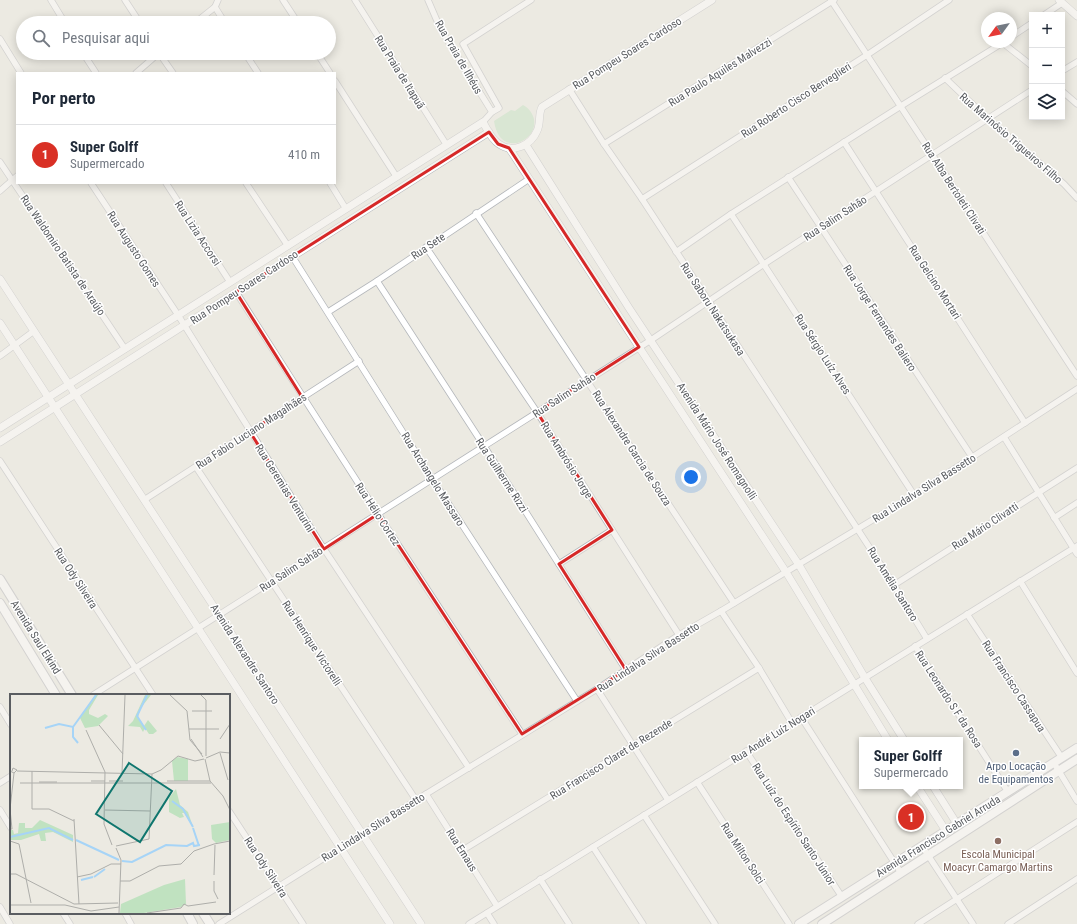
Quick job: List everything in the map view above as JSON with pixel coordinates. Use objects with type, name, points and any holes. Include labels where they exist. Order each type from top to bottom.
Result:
[{"type":"main road","name":"Avenida Saul Elkind","points":[[0,579],[71,694]]},
{"type":"main road","name":"Avenida Saul Elkind","points":[[0,603],[55,694]]},
{"type":"main road","name":"Avenida Francisco Gabriel Arruda","points":[[799,924],[1077,748]]},
{"type":"main road","name":"Avenida Francisco Gabriel Arruda","points":[[822,924],[1077,759]]},
{"type":"main road","points":[[950,842],[956,833],[957,824]]},
{"type":"main road","points":[[188,914],[193,924]]},
{"type":"main road","points":[[204,914],[210,924]]},
{"type":"street","points":[[51,0],[61,16]]},
{"type":"street","points":[[125,0],[135,16]]},
{"type":"street","points":[[203,16],[214,7],[218,0]]},
{"type":"street","points":[[284,0],[294,16]]},
{"type":"street","name":"Rua Praia de Itapuã","points":[[355,0],[446,144]]},
{"type":"street","name":"Rua Praia de Ilhéus","points":[[428,0],[441,30],[492,112]]},
{"type":"street","points":[[526,145],[518,148],[509,148],[498,144],[489,132],[483,122],[492,112],[499,108],[462,44],[531,0]]},
{"type":"street","name":"Rua Pompeu Soares Cardoso","points":[[526,145],[537,132],[539,115],[542,107],[712,0]]},
{"type":"street","name":"Rua Roberto Cisco Berveglieri","points":[[642,199],[867,55],[949,0]]},
{"type":"street","name":"Rua Alba Bertoleti Clivati","points":[[833,1],[1077,376]]},
{"type":"street","name":"Rua Paulo Aquiles Malvezzi","points":[[604,144],[833,1]]},
{"type":"street","points":[[1047,12],[1060,1],[1077,16]]},
{"type":"street","points":[[214,7],[220,16]]},
{"type":"street","points":[[1017,33],[1029,25]]},
{"type":"street","points":[[0,39],[20,72]]},
{"type":"street","points":[[676,252],[788,177],[994,48]]},
{"type":"street","points":[[1011,48],[1029,63]]},
{"type":"street","points":[[88,60],[95,72]]},
{"type":"street","points":[[137,72],[151,60]]},
{"type":"street","points":[[164,60],[172,72]]},
{"type":"street","points":[[250,60],[257,72]]},
{"type":"street","points":[[322,60],[329,72]]},
{"type":"street","points":[[1065,69],[1077,62]]},
{"type":"street","name":"Rua Marinósio Trigueiros Filho","points":[[945,78],[988,119],[1064,184],[1077,198]]},
{"type":"street","points":[[336,83],[396,176]]},
{"type":"street","name":"Rua Saboru Nakatsukasa","points":[[569,89],[858,530]]},
{"type":"street","name":"Rua Salim Sahão","points":[[95,694],[651,340],[820,227],[1029,92]]},
{"type":"street","points":[[1065,94],[1077,104]]},
{"type":"street","name":"Rua Pompeu Soares Cardoso","points":[[0,428],[446,144],[483,122]]},
{"type":"street","name":"Rua Pompeu Soares Cardoso","points":[[0,442],[489,132]]},
{"type":"street","name":"Rua Gelcino Mortari","points":[[844,142],[877,191],[1025,423]]},
{"type":"street","name":"Avenida Mário José Romagnolli","points":[[526,145],[629,308],[799,565],[865,678],[902,737]]},
{"type":"street","name":"Avenida Mário José Romagnolli","points":[[509,148],[786,572],[886,737]]},
{"type":"street","name":"Rua Waldomiro Batista de Araújo","points":[[0,162],[125,349]]},
{"type":"street","points":[[0,191],[16,177]]},
{"type":"street","name":"Rua Jorge Fernandes Baliero","points":[[788,177],[972,457]]},
{"type":"street","name":"Rua Sete","points":[[328,312],[528,179]]},
{"type":"street","name":"Rua Augusto Gomes","points":[[92,184],[184,326]]},
{"type":"street","name":"Rua Lizia Accorsi","points":[[167,184],[230,282]]},
{"type":"street","points":[[247,184],[288,246]]},
{"type":"street","points":[[331,184],[346,209]]},
{"type":"street","name":"Rua Alexandre Garcia de Souza","points":[[476,213],[588,380],[734,603]]},
{"type":"street","name":"Rua Sérgio Luíz Alves","points":[[731,214],[914,495]]},
{"type":"street","name":"Rua Ambrósio Jorge","points":[[426,247],[537,412],[679,635]]},
{"type":"street","name":"Rua Archangelo Massaro","points":[[292,256],[433,480],[576,701]]},
{"type":"street","name":"Avenida Alexandre Santoro","points":[[0,279],[421,924]]},
{"type":"street","name":"Rua Guilherme Rizzi","points":[[377,280],[560,564],[626,670]]},
{"type":"street","name":"Rua Hélio Cortez","points":[[236,292],[302,397],[522,734]]},
{"type":"street","points":[[0,323],[390,924]]},
{"type":"street","name":"Rua Geremias Venturini","points":[[184,326],[324,549],[469,768]]},
{"type":"street","points":[[0,356],[34,331]]},
{"type":"street","name":"Rua Fabio Luciano Magalhães","points":[[144,500],[359,361]]},
{"type":"street","name":"Rua Lindalva Silva Bassetto","points":[[219,924],[522,734],[598,689],[679,635],[858,530],[1077,390]]},
{"type":"street","points":[[1004,437],[1054,518],[1075,547],[1077,554]]},
{"type":"street","name":"Rua Ody Silveira","points":[[0,461],[152,694]]},
{"type":"street","name":"Rua Henrique Victorelli","points":[[196,466],[416,800]]},
{"type":"street","name":"Rua Mário Clivatti","points":[[894,585],[1077,468]]},
{"type":"street","points":[[1054,518],[1077,504]]},
{"type":"street","points":[[560,564],[612,530]]},
{"type":"street","name":"Rua Amélia Santoro","points":[[858,530],[927,639]]},
{"type":"street","name":"Rua André Luíz Nogari","points":[[469,924],[1075,547]]},
{"type":"street","points":[[1020,581],[1077,673]]},
{"type":"street","points":[[721,611],[759,668],[792,723]]},
{"type":"street","name":"Rua Francisco Cassapua","points":[[967,614],[1062,758]]},
{"type":"street","name":"Rua Leonardo S F da Rosa","points":[[915,646],[1008,792]]},
{"type":"street","name":"Rua Francisco Claret de Rezende","points":[[463,850],[759,668]]},
{"type":"street","points":[[598,689],[668,800]]},
{"type":"street","points":[[0,707],[10,723]]},
{"type":"street","points":[[801,718],[901,873]]},
{"type":"street","name":"Rua Luíz do Espírito Santo Júnior","points":[[746,751],[842,897]]},
{"type":"street","points":[[1054,762],[1077,801]]},
{"type":"street","points":[[0,783],[10,777]]},
{"type":"street","name":"Rua Milton Solci","points":[[697,782],[789,924]]},
{"type":"street","points":[[920,789],[946,831]]},
{"type":"street","points":[[935,789],[957,824]]},
{"type":"street","name":"Rua Emaus","points":[[426,794],[463,850],[497,906]]},
{"type":"street","points":[[0,810],[10,826]]},
{"type":"street","name":"Rua Ody Silveira","points":[[230,813],[302,924]]},
{"type":"street","points":[[644,815],[715,924]]},
{"type":"street","points":[[918,924],[1077,822]]},
{"type":"street","points":[[922,846],[973,924]]},
{"type":"street","points":[[593,847],[643,924]]},
{"type":"street","points":[[540,879],[569,924]]},
{"type":"street","points":[[1008,924],[1077,879]]},
{"type":"street","points":[[0,907],[10,924]]},
{"type":"street","points":[[487,913],[494,924]]},
{"type":"street","points":[[64,914],[70,924]]},
{"type":"street","points":[[125,914],[131,924]]},
{"type":"highlighted area","points":[[489,132],[498,144],[509,148],[639,347],[537,412],[612,530],[559,564],[626,670],[522,734],[378,514],[324,549],[250,432],[302,397],[236,292]]},
{"type":"green space","points":[[523,105],[532,114],[534,123],[532,131],[520,142],[512,143],[504,141],[498,134],[494,121],[511,110],[515,111]]},
{"type":"place","name":"Arpo Locação de Equipamentos","points":[[1016,753]]},
{"type":"place","name":"Super Golff","points":[[911,817]]},
{"type":"place","name":"Escola Municipal Moacyr Camargo Martins","points":[[998,841]]}]
